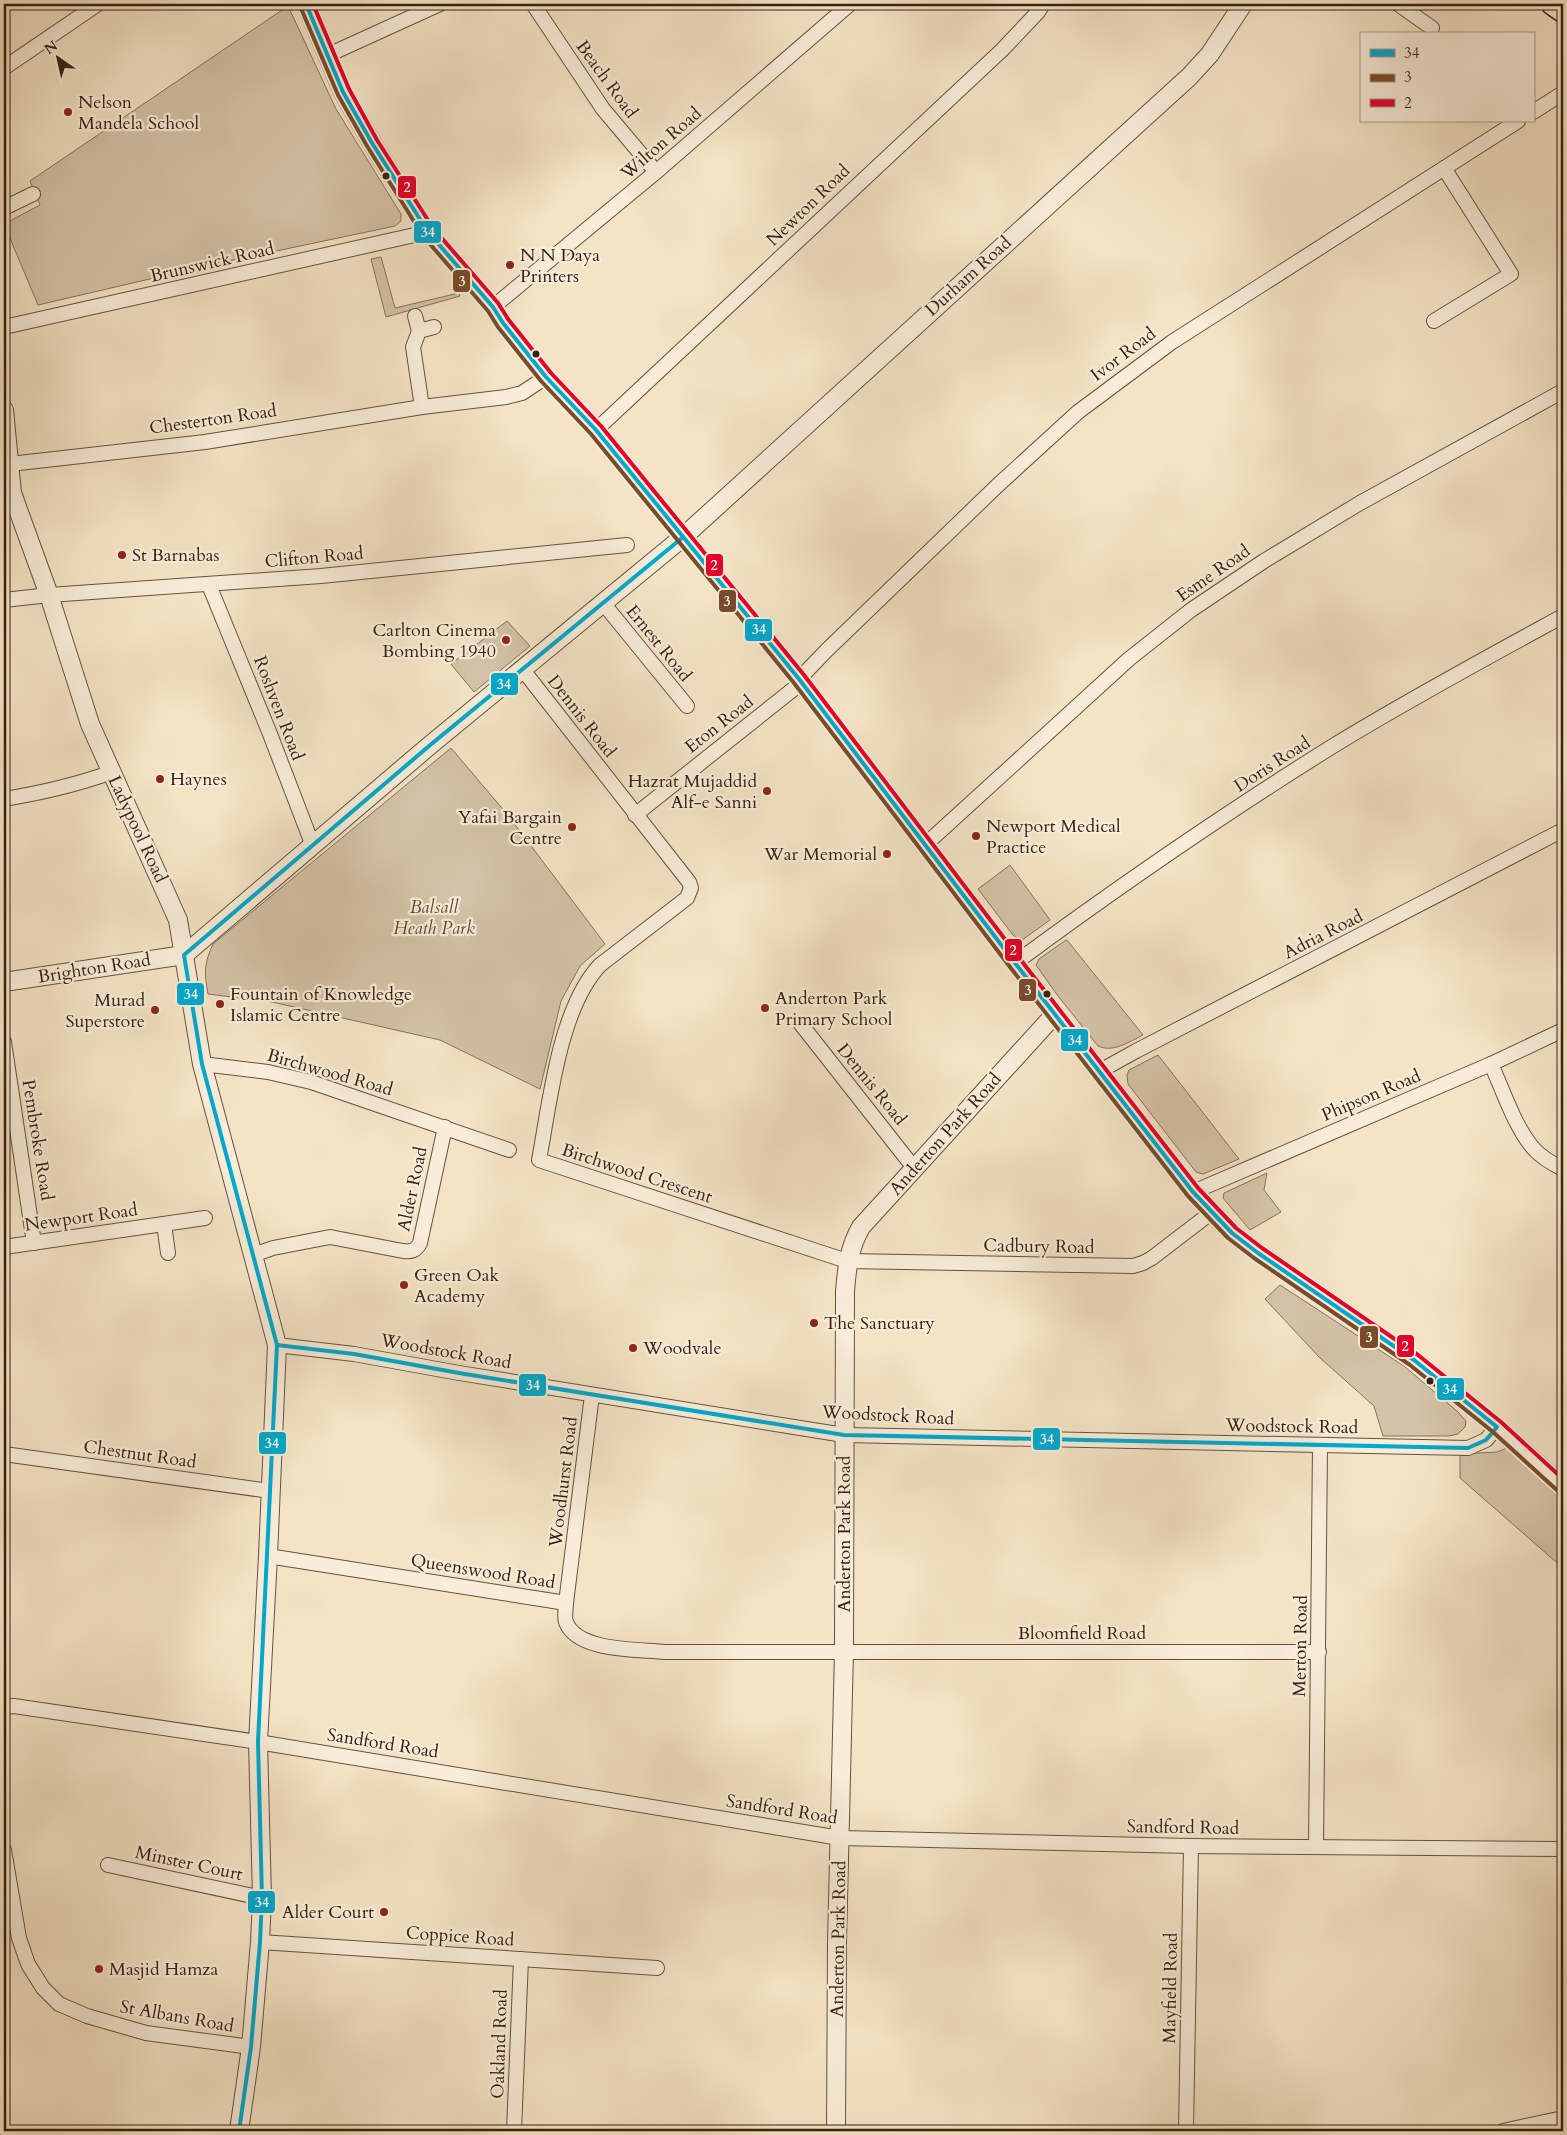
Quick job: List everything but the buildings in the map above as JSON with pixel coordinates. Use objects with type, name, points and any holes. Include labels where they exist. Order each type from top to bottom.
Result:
[{"type":"highway","points":[[1553,4],[1563,11]]},
{"type":"street","points":[[4,68],[98,4]]},
{"type":"street","points":[[306,4],[344,92],[372,143],[428,232],[493,307],[503,323],[546,377],[596,430],[682,538],[799,679],[1015,963],[1193,1192],[1232,1233],[1258,1253],[1414,1360],[1497,1427],[1563,1487]]},
{"type":"street","points":[[328,55],[440,4]]},
{"type":"street","name":"Beach Road","points":[[533,4],[604,109],[656,172]]},
{"type":"street","name":"Wilton Road","points":[[493,307],[656,172],[850,4]]},
{"type":"street","name":"Newton Road","points":[[596,430],[1002,50],[1038,12],[1043,4]]},
{"type":"street","name":"Durham Road","points":[[184,954],[682,538],[1189,77],[1210,54],[1243,4]]},
{"type":"street","points":[[1398,4],[1432,28]]},
{"type":"street","points":[[1534,111],[1563,93]]},
{"type":"street","name":"Ivor Road","points":[[799,679],[997,486],[1078,412],[1172,342],[1516,122]]},
{"type":"street","points":[[1434,321],[1511,274],[1444,168]]},
{"type":"street","points":[[4,208],[33,194]]},
{"type":"street","name":"Brunswick Road","points":[[4,327],[428,232]]},
{"type":"street","points":[[415,316],[419,331],[413,347],[422,407]]},
{"type":"street","points":[[419,331],[434,327]]},
{"type":"street","name":"Chesterton Road","points":[[10,464],[205,442],[522,393],[546,377]]},
{"type":"street","name":"Esme Road","points":[[926,844],[1129,659],[1191,610],[1264,561],[1360,503],[1563,391]]},
{"type":"street","name":"Ladypool Road","points":[[4,410],[12,493],[49,595],[90,724],[178,920],[202,1064],[277,1345],[258,1742],[262,1898],[260,1942],[251,2047],[239,2131]]},
{"type":"street","name":"Clifton Road","points":[[4,600],[49,595],[321,576],[627,545]]},
{"type":"street","name":"Roshven Road","points":[[209,584],[270,734],[312,846]]},
{"type":"street","name":"Ernest Road","points":[[603,603],[687,706]]},
{"type":"street","name":"Doris Road","points":[[1015,963],[1188,842],[1333,746],[1430,689],[1563,616]]},
{"type":"street","name":"Dennis Road","points":[[523,670],[689,882],[690,894],[680,903]]},
{"type":"street","name":"Eton Road","points":[[635,815],[796,687],[799,679]]},
{"type":"street","points":[[4,799],[36,794],[84,782],[112,772]]},
{"type":"street","name":"Adria Road","points":[[1100,1071],[1563,830]]},
{"type":"street","name":"Birchwood Crescent","points":[[680,903],[600,965],[590,975],[574,1005],[565,1033],[539,1160],[847,1260]]},
{"type":"street","name":"Brighton Road","points":[[4,982],[184,954]]},
{"type":"street","name":"Anderton Park Road","points":[[836,2131],[837,1943],[844,1651],[845,1291],[847,1260],[852,1243],[861,1226],[1055,1014]]},
{"type":"street","name":"Dennis Road","points":[[800,1023],[914,1168]]},
{"type":"street","name":"Phipson Road","points":[[1193,1192],[1492,1064],[1563,1030]]},
{"type":"street","name":"Pembroke Road","points":[[4,1042],[34,1243]]},
{"type":"street","name":"Birchwood Road","points":[[202,1064],[268,1072],[311,1082],[444,1127]]},
{"type":"street","points":[[1492,1064],[1520,1127],[1533,1148],[1549,1162],[1563,1169]]},
{"type":"street","name":"Alder Road","points":[[253,1256],[273,1248],[330,1237],[411,1252],[417,1248],[420,1242],[444,1127],[509,1150]]},
{"type":"street","name":"Cadbury Road","points":[[847,1260],[1133,1266],[1152,1258],[1212,1212]]},
{"type":"street","name":"Newport Road","points":[[4,1247],[205,1218]]},
{"type":"street","name":"Newport Road","points":[[164,1224],[168,1253]]},
{"type":"street","name":"Woodstock Road","points":[[277,1345],[354,1354],[592,1395],[844,1434],[1468,1448],[1486,1440],[1497,1427]]},
{"type":"street","name":"Woodhurst Road","points":[[566,1603],[592,1395]]},
{"type":"street","name":"Merton Road","points":[[1316,1847],[1320,1446]]},
{"type":"street","name":"Chestnut Road","points":[[4,1454],[270,1491]]},
{"type":"street","name":"Queenswood Road","points":[[268,1556],[566,1603],[565,1615],[571,1630],[582,1640],[600,1645],[666,1652],[844,1651]]},
{"type":"street","name":"Bloomfield Road","points":[[844,1651],[1319,1652]]},
{"type":"street","name":"Sandford Road","points":[[4,1707],[14,1706],[258,1742],[840,1838],[1191,1846],[1563,1848]]},
{"type":"street","name":"Mayfield Road","points":[[1186,2131],[1191,1846]]},
{"type":"street","name":"St Albans Road","points":[[4,1850],[19,1938],[25,1955],[36,1978],[59,2004],[87,2016],[146,2033],[251,2047]]},
{"type":"street","name":"Minster Court","points":[[108,1865],[262,1898]]},
{"type":"street","name":"Coppice Road","points":[[260,1942],[657,1968]]},
{"type":"street","name":"Oakland Road","points":[[514,2131],[521,1959]]},
{"type":"street","points":[[1503,2131],[1563,2118]]},
{"type":"green space","points":[[288,6],[336,109],[401,214],[401,221],[395,226],[210,265],[38,305],[4,224],[40,205],[30,181]]},
{"type":"green space","points":[[381,257],[395,308],[459,293],[460,296],[386,317],[371,259]]},
{"type":"green space","points":[[507,621],[530,646],[474,692],[451,664]]},
{"type":"green space","name":"Balsall Heath Park","points":[[451,748],[507,814],[605,944],[580,966],[561,1001],[540,1089],[440,1040],[272,1002],[208,994],[206,968],[213,944]]},
{"type":"green space","points":[[1010,865],[1050,920],[1022,940],[1013,935],[978,889]]},
{"type":"green space","points":[[1066,940],[1143,1035],[1115,1047],[1104,1048],[1098,1046],[1036,965],[1039,959]]},
{"type":"green space","points":[[1158,1055],[1239,1159],[1203,1174],[1196,1172],[1128,1084],[1127,1075],[1129,1070]]},
{"type":"green space","points":[[1267,1173],[1264,1190],[1281,1212],[1250,1230],[1223,1198],[1224,1193]]},
{"type":"green space","points":[[1280,1285],[1404,1366],[1458,1412],[1466,1421],[1465,1427],[1458,1434],[1449,1436],[1383,1436],[1374,1406],[1319,1357],[1265,1299]]},
{"type":"green space","points":[[1507,1448],[1563,1501],[1563,1568],[1460,1478],[1460,1454],[1497,1452]]},
{"type":"transit line","name":"34","points":[[277,1345],[354,1354],[459,1373],[844,1435],[1468,1448],[1486,1440],[1497,1427],[1414,1360],[1258,1253],[1232,1233],[1193,1192],[1015,963],[799,679],[596,430],[546,377],[503,323],[493,307],[428,232],[372,143],[343,92],[306,4]]},
{"type":"transit line","name":"2","points":[[313,4],[349,89],[377,140],[433,228],[498,303],[508,319],[551,373],[601,426],[804,675],[1020,959],[1198,1188],[1236,1228],[1262,1248],[1418,1355],[1501,1422],[1563,1479]]},
{"type":"transit line","name":"3","points":[[300,6],[338,95],[423,236],[488,311],[498,327],[541,381],[591,434],[794,683],[1010,967],[1188,1196],[1228,1238],[1254,1258],[1410,1365],[1493,1432],[1559,1492]]},
{"type":"transit line","name":"34","points":[[239,2131],[251,2047],[260,1942],[262,1898],[258,1742],[277,1345],[202,1064],[184,955],[429,746],[682,538]]},
{"type":"place","name":"Nelson Mandela School","points":[[68,112]]},
{"type":"place","name":"N N Daya Printers","points":[[510,265]]},
{"type":"place","name":"St Barnabas","points":[[122,555]]},
{"type":"place","name":"Carlton Cinema Bombing 1940","points":[[506,640]]},
{"type":"place","name":"Haynes","points":[[160,779]]},
{"type":"place","name":"Hazrat Mujaddid Alf-e Sanni","points":[[767,791]]},
{"type":"place","name":"Yafai Bargain Centre","points":[[572,827]]},
{"type":"place","name":"Newport Medical Practice","points":[[976,836]]},
{"type":"place","name":"War Memorial","points":[[887,854]]},
{"type":"place","name":"Fountain of Knowledge Islamic Centre","points":[[220,1004]]},
{"type":"place","name":"Anderton Park Primary School","points":[[765,1008]]},
{"type":"place","name":"Murad Superstore","points":[[155,1010]]},
{"type":"place","name":"Green Oak Academy","points":[[404,1285]]},
{"type":"place","name":"The Sanctuary","points":[[814,1323]]},
{"type":"place","name":"Woodvale","points":[[633,1348]]},
{"type":"place","name":"Alder Court","points":[[384,1912]]},
{"type":"place","name":"Masjid Hamza","points":[[99,1969]]}]
